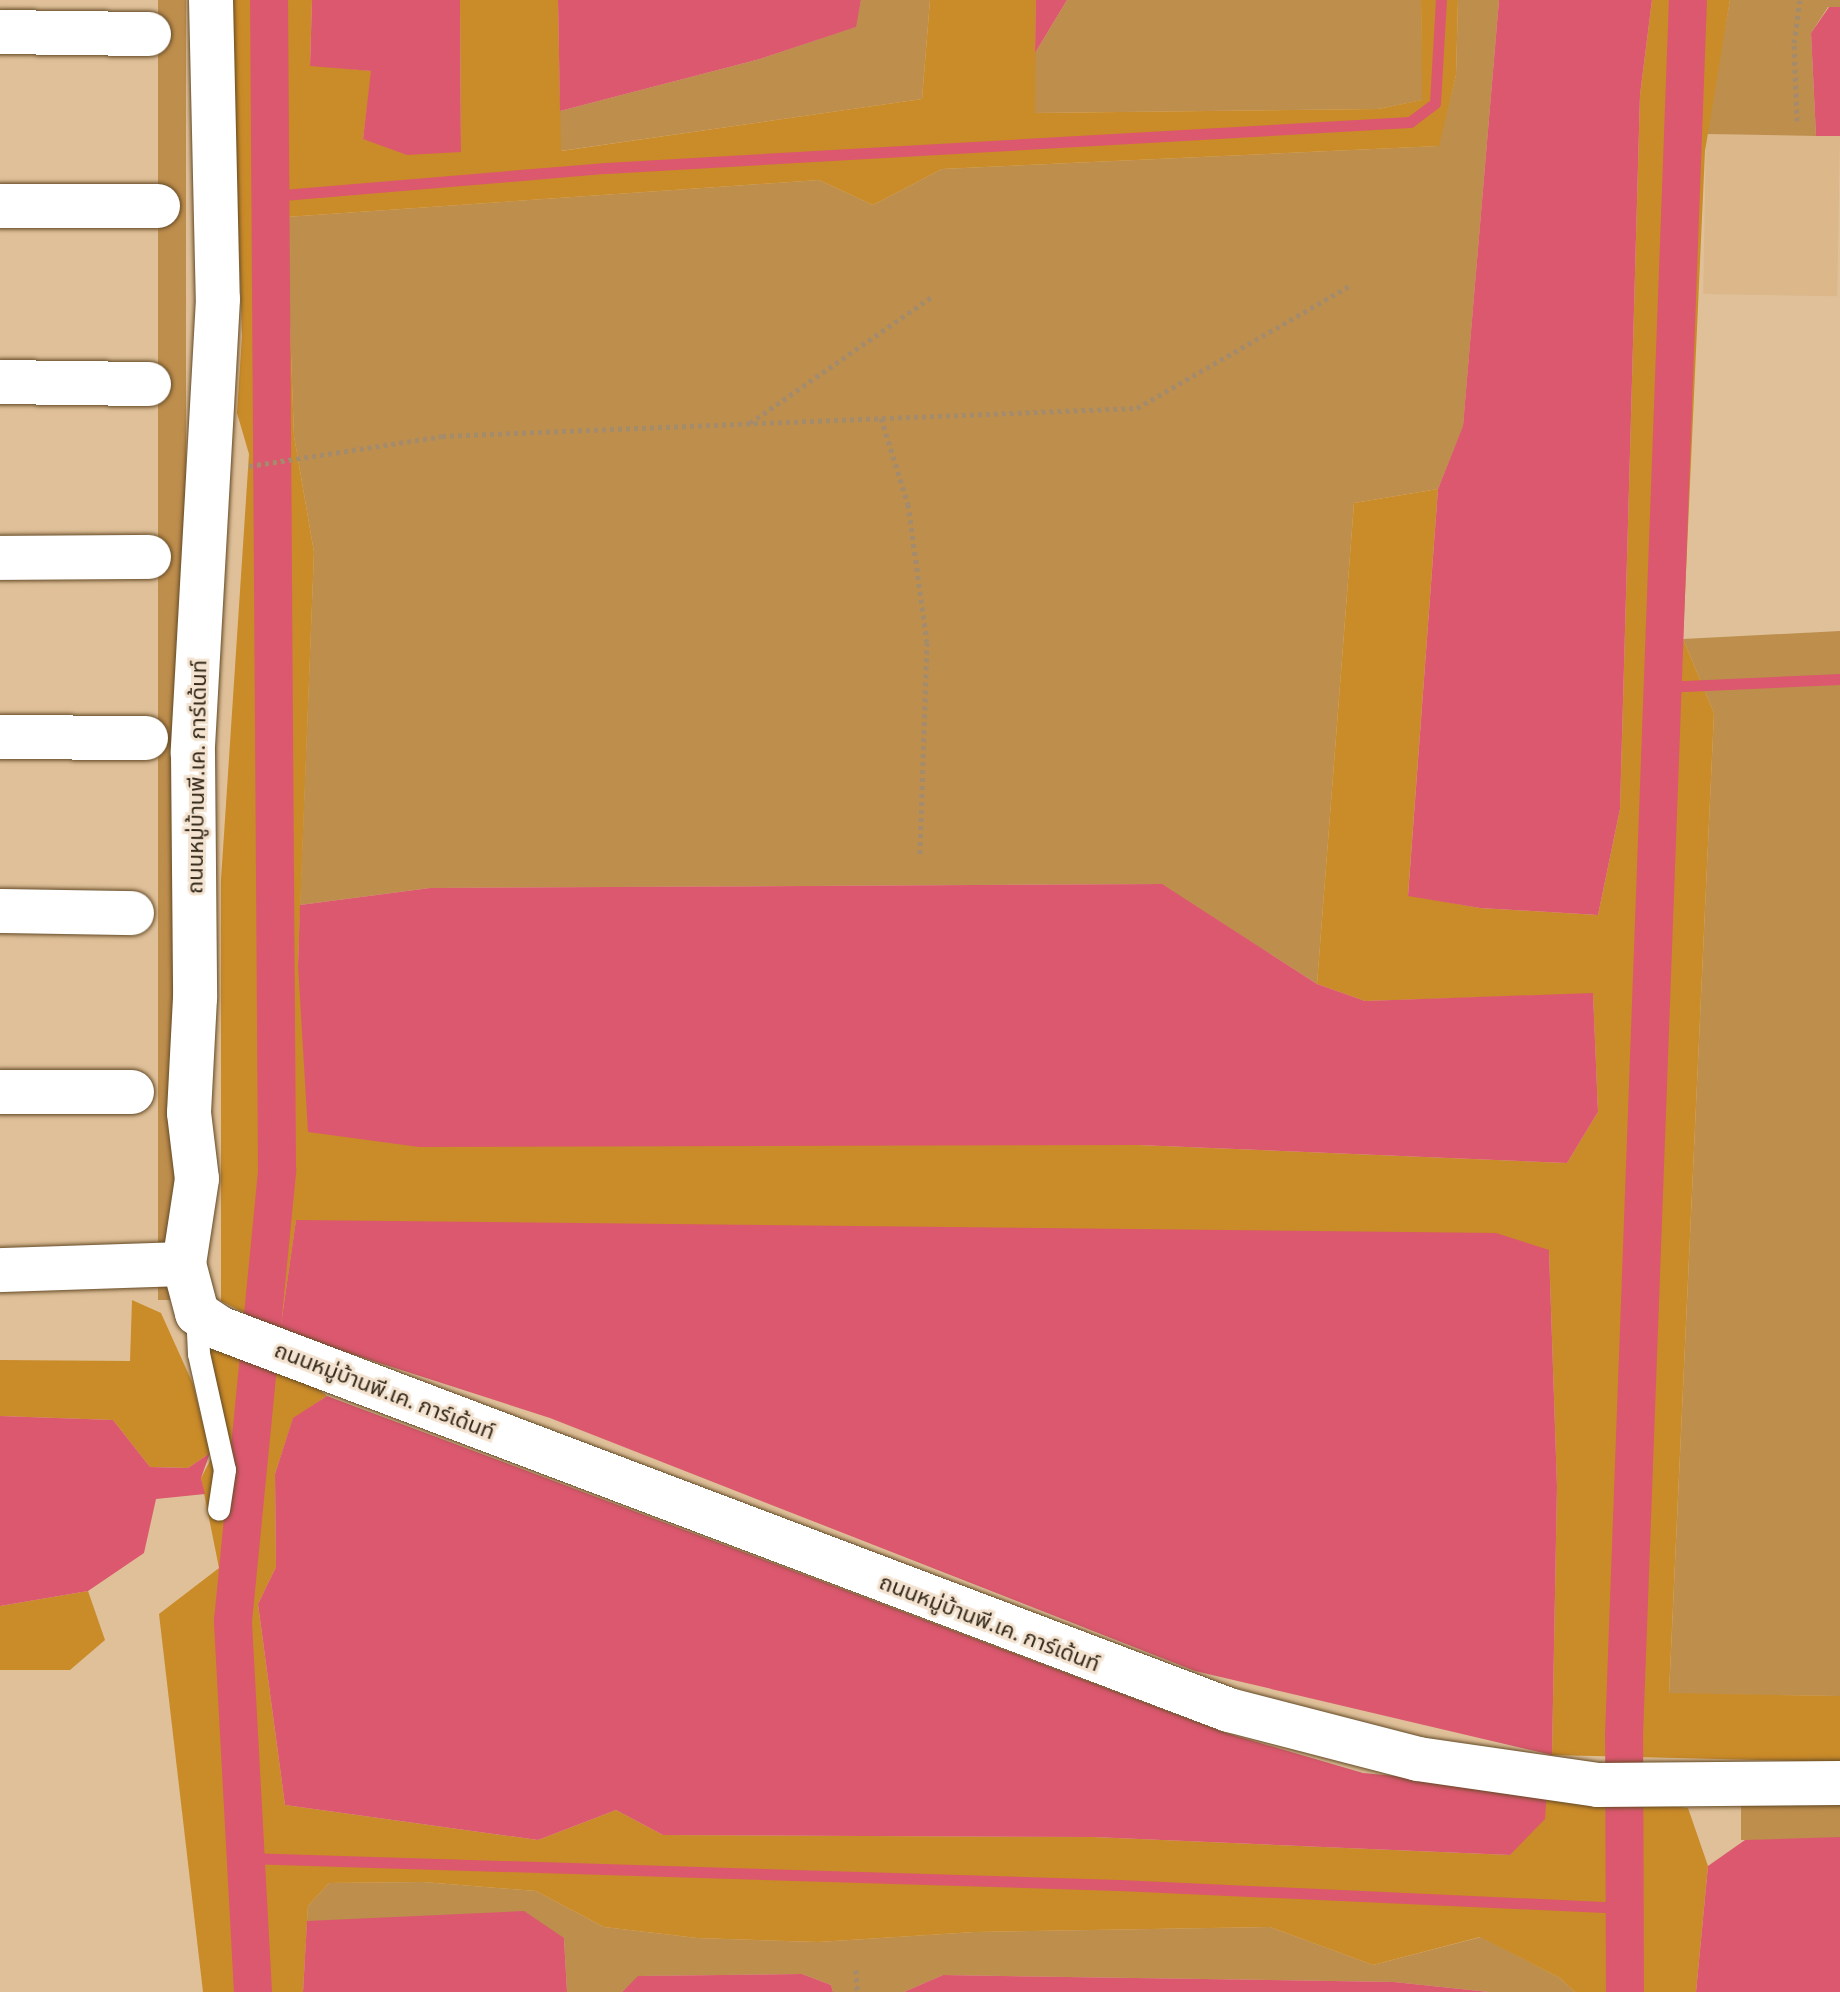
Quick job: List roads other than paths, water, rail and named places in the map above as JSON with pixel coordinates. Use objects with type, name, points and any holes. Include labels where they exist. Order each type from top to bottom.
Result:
[{"type":"street","name":"ถนนหมู่บ้านพี.เค. การ์เด้นท์","points":[[211,0],[218,299],[193,753],[195,998],[189,1113],[197,1179],[184,1264],[208,1321],[1229,1710],[1418,1759],[1598,1785],[1840,1783]]},
{"type":"street","points":[[0,32],[149,34]]},
{"type":"street","points":[[0,206],[158,206]]},
{"type":"street","points":[[0,382],[149,384]]},
{"type":"street","points":[[0,558],[149,557]]},
{"type":"street","points":[[0,737],[146,738]]},
{"type":"street","points":[[0,911],[132,913]]},
{"type":"street","points":[[0,1092],[132,1092]]},
{"type":"street","points":[[0,1270],[184,1264]]},
{"type":"lane","points":[[208,1321],[199,1354],[225,1470],[219,1510]]},
{"type":"waterway","points":[[253,1992],[233,1621],[277,1169],[269,0]]},
{"type":"waterway","points":[[271,196],[606,168],[1410,122],[1435,103],[1441,0]]},
{"type":"waterway","points":[[1625,1992],[1624,1736],[1688,0]]},
{"type":"waterway","points":[[1662,687],[1840,679]]},
{"type":"waterway","points":[[246,1858],[1119,1885],[1625,1908]]}]
